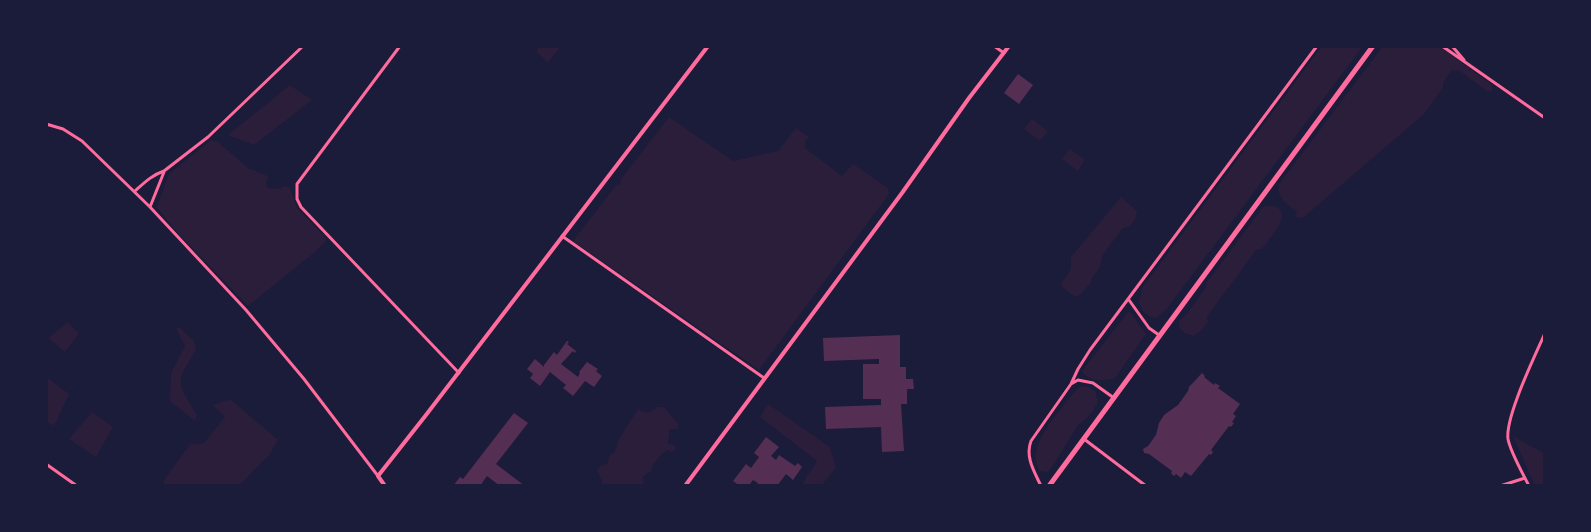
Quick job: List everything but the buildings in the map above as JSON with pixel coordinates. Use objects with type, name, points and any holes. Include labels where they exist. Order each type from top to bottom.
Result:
[{"type":"highway","points":[[1049,486],[1373,46]]},
{"type":"street","points":[[135,191],[208,137],[302,46]]},
{"type":"street","points":[[400,46],[297,184],[297,199],[301,207],[459,373]]},
{"type":"street","points":[[378,476],[459,373],[708,46]]},
{"type":"street","points":[[994,46],[1004,53]]},
{"type":"street","points":[[685,486],[1009,46]]},
{"type":"street","points":[[1041,486],[1028,456],[1028,448],[1031,441],[1071,384],[1090,350],[1317,46]]},
{"type":"street","points":[[1442,46],[1545,118]]},
{"type":"street","points":[[1452,46],[1467,65]]},
{"type":"street","points":[[46,124],[63,129],[75,136],[150,207],[253,318],[304,379],[385,486]]},
{"type":"street","points":[[150,207],[164,171]]},
{"type":"street","points":[[562,236],[764,378]]},
{"type":"street","points":[[1129,300],[1150,328],[1159,335]]},
{"type":"street","points":[[1529,486],[1508,441],[1508,430],[1516,403],[1545,333]]},
{"type":"street","points":[[1071,384],[1078,380],[1093,383],[1114,398]]},
{"type":"street","points":[[1084,439],[1146,486]]},
{"type":"street","points":[[46,464],[77,486]]},
{"type":"street","points":[[1500,486],[1525,478]]},
{"type":"shaded area","points":[[538,46],[561,46],[548,63],[537,52]]},
{"type":"shaded area","points":[[1322,46],[1363,46],[1166,310],[1157,318],[1147,315],[1139,302],[1142,288]]},
{"type":"shaded area","points":[[1383,46],[1439,46],[1492,85],[1492,91],[1488,92],[1460,71],[1452,70],[1443,83],[1443,88],[1423,115],[1304,217],[1298,218],[1295,216],[1297,212],[1281,197],[1279,184]]},
{"type":"shaded area","points":[[290,85],[312,100],[254,145],[228,135]]},
{"type":"shaded area","points":[[669,117],[733,161],[778,151],[796,128],[809,137],[805,141],[805,148],[842,176],[853,164],[888,188],[889,194],[759,370],[573,241],[617,184],[619,185],[620,180]]},
{"type":"shaded area","points":[[1032,119],[1048,131],[1040,141],[1024,129]]},
{"type":"shaded area","points":[[211,140],[218,142],[248,168],[268,176],[266,185],[268,188],[278,189],[285,186],[290,188],[297,208],[325,237],[325,242],[315,252],[248,306],[175,230],[157,207],[169,174]]},
{"type":"shaded area","points":[[1070,149],[1085,160],[1078,171],[1062,159]]},
{"type":"shaded area","points":[[1121,197],[1137,211],[1135,220],[1130,226],[1122,229],[1102,256],[1100,267],[1092,278],[1091,283],[1078,297],[1072,295],[1060,285],[1071,269],[1071,257]]},
{"type":"shaded area","points":[[1263,207],[1276,207],[1281,211],[1282,216],[1276,230],[1262,249],[1257,249],[1206,318],[1209,321],[1200,332],[1194,336],[1185,333],[1179,327],[1179,321],[1186,315],[1206,287],[1207,282]]},
{"type":"shaded area","points":[[1128,312],[1131,313],[1146,334],[1115,378],[1101,380],[1088,378],[1082,371]]},
{"type":"shaded area","points":[[68,322],[79,334],[65,352],[48,338]]},
{"type":"shaded area","points":[[179,327],[194,341],[196,350],[184,370],[181,382],[185,395],[197,415],[195,421],[170,401],[171,373],[185,346],[176,329]]},
{"type":"shaded area","points":[[46,377],[69,394],[54,426],[46,421]]},
{"type":"shaded area","points":[[1087,386],[1095,391],[1098,402],[1079,424],[1050,470],[1047,472],[1040,471],[1036,461],[1036,450],[1046,428],[1077,389]]},
{"type":"shaded area","points":[[230,399],[278,440],[270,454],[241,484],[242,486],[165,486],[163,481],[190,444],[204,443],[225,417],[213,405]]},
{"type":"shaded area","points":[[768,404],[830,447],[836,468],[821,486],[801,486],[817,461],[760,417]]},
{"type":"shaded area","points":[[657,407],[664,407],[678,424],[678,429],[670,429],[668,443],[673,444],[676,448],[672,452],[667,450],[660,456],[652,466],[652,470],[643,477],[644,486],[602,486],[597,470],[602,465],[607,464],[609,456],[614,453],[620,437],[638,409],[648,412]]},
{"type":"shaded area","points":[[92,412],[113,427],[96,457],[69,439]]},
{"type":"shaded area","points":[[1513,436],[1545,454],[1545,486],[1535,486]]}]
